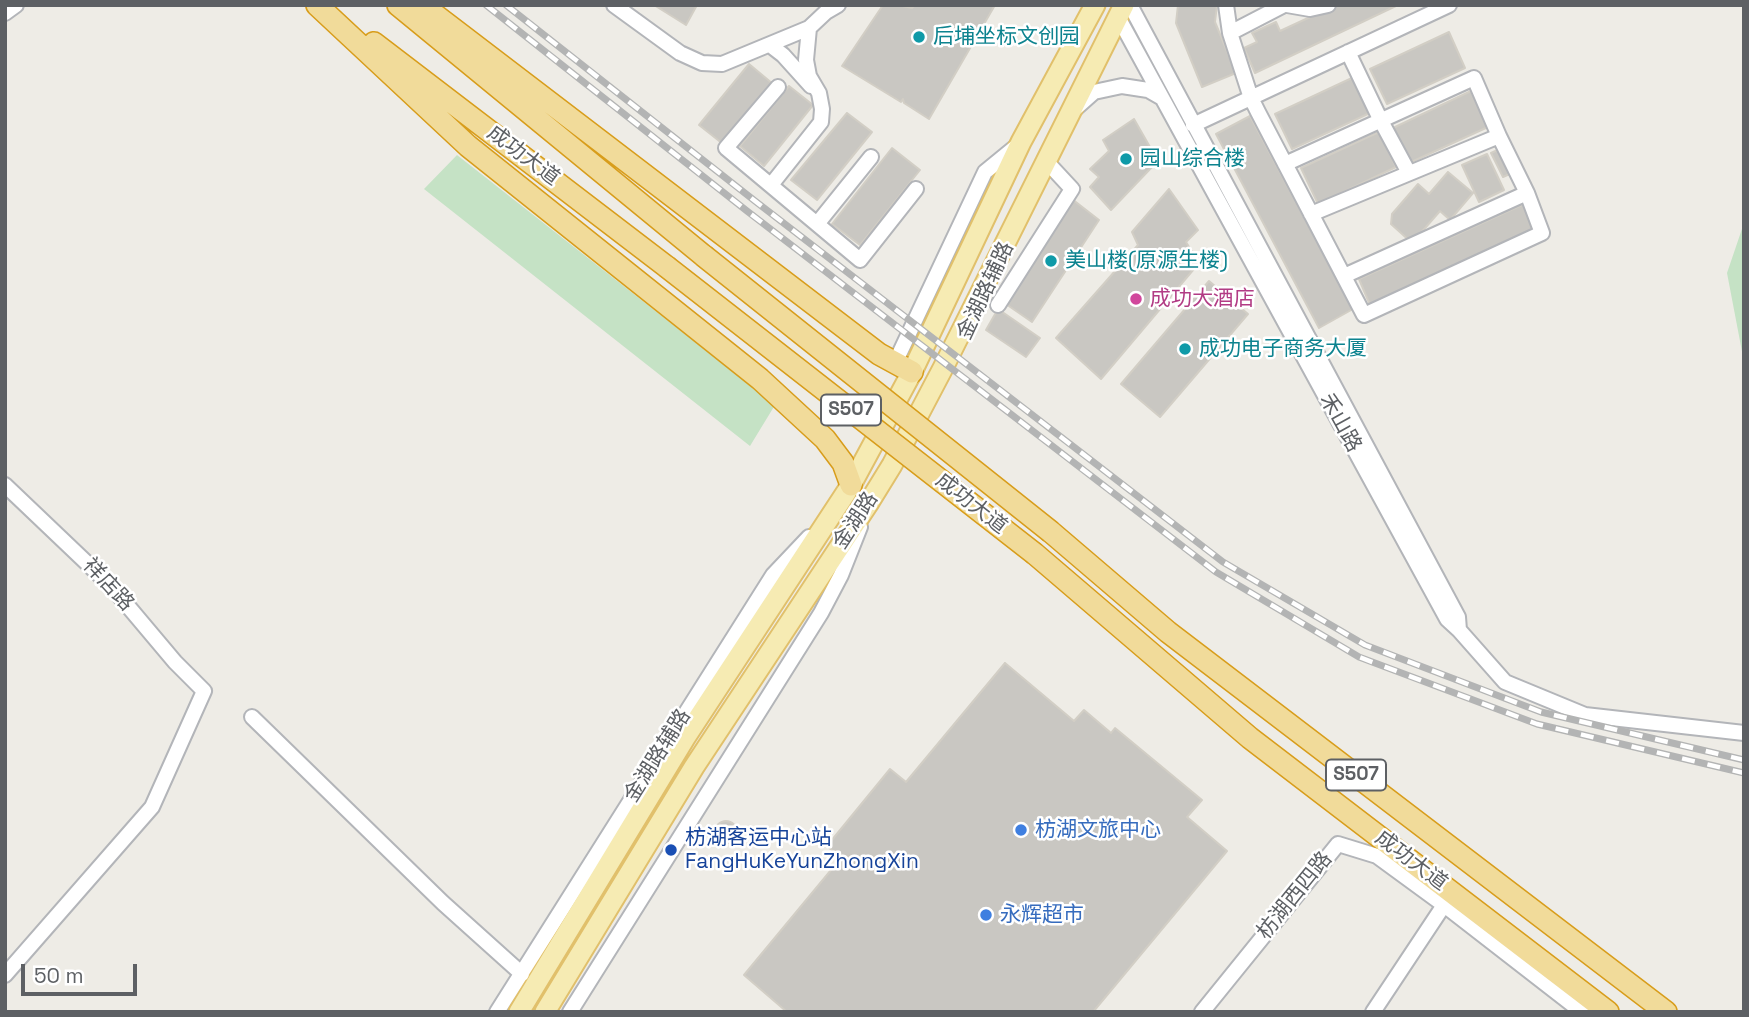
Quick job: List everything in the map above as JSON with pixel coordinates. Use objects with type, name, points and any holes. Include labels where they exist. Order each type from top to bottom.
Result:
[{"type":"highway","points":[[317,5],[468,146],[760,379],[825,439],[843,463],[851,485]]},
{"type":"highway","name":"成功大道","points":[[325,5],[1035,554],[1251,738],[1608,1012]]},
{"type":"highway","name":"成功大道","points":[[398,5],[704,257],[1051,532],[1168,632],[1666,1012]]},
{"type":"highway","points":[[422,5],[879,354],[903,367]]},
{"type":"main road","name":"金湖路","points":[[519,1012],[685,738],[851,485],[903,367],[1095,5]]},
{"type":"main road","name":"金湖路","points":[[545,1012],[694,767],[869,504],[892,464],[937,380],[1121,8]]},
{"type":"street","points":[[5,13],[16,5]]},
{"type":"street","points":[[614,5],[680,53],[702,63],[722,64],[809,28],[829,7]]},
{"type":"street","points":[[1226,5],[1230,33],[1251,98],[1285,164],[1311,214],[1364,315],[1542,233],[1527,193],[1474,78],[1285,164]]},
{"type":"street","points":[[1230,33],[1285,5],[1310,9],[1328,5]]},
{"type":"street","points":[[1194,125],[1348,52],[1425,10],[1449,5]]},
{"type":"street","name":"禾山路","points":[[1121,8],[1164,99],[1455,622]]},
{"type":"street","name":"禾山路","points":[[1121,8],[1194,125],[1455,622]]},
{"type":"street","points":[[771,185],[821,122],[819,93],[809,76],[806,60],[809,28]]},
{"type":"street","points":[[770,45],[819,93]]},
{"type":"street","points":[[1348,52],[1409,173]]},
{"type":"street","points":[[778,86],[726,148],[860,260],[916,188]]},
{"type":"street","points":[[1070,113],[1094,92],[1122,86],[1148,90],[1164,99]]},
{"type":"street","points":[[1311,214],[1499,136]]},
{"type":"street","points":[[817,224],[871,157]]},
{"type":"street","points":[[998,305],[1072,189],[1046,161]]},
{"type":"street","points":[[1344,276],[1527,193]]},
{"type":"street","name":"祥店路","points":[[5,485],[111,586],[175,662],[204,691],[152,807],[5,975]]},
{"type":"street","points":[[570,1012],[821,613],[841,575],[869,504]]},
{"type":"street","name":"金湖路辅路","points":[[497,1012],[773,575],[834,511]]},
{"type":"street","points":[[1455,622],[1505,682],[1585,715],[1744,733]]},
{"type":"street","points":[[252,717],[443,903],[522,974]]},
{"type":"street","points":[[694,767],[714,783]]},
{"type":"street","name":"枋湖西四路","points":[[1202,1012],[1338,844],[1377,856],[1444,905]]},
{"type":"street","points":[[1373,1012],[1444,905],[1582,1012]]},
{"type":"green space","points":[[457,155],[775,405],[750,446],[424,189]]},
{"type":"green space","points":[[1744,223],[1744,362],[1727,273]]},
{"type":"building","points":[[654,5],[697,5],[686,25]]},
{"type":"building","name":"后埔坐标文创园","points":[[883,5],[912,8],[915,5],[995,5],[929,119],[904,103],[903,99],[901,102],[842,66]]},
{"type":"building","points":[[1178,5],[1217,5],[1215,22],[1236,73],[1202,87],[1176,23]]},
{"type":"building","points":[[1336,5],[1398,5],[1255,73],[1244,48],[1257,42],[1252,33],[1276,22],[1280,31]]},
{"type":"building","points":[[1449,32],[1465,68],[1387,104],[1370,69]]},
{"type":"building","points":[[749,64],[773,84],[723,144],[699,125]]},
{"type":"building","points":[[1354,77],[1370,113],[1292,149],[1275,114]]},
{"type":"building","points":[[789,86],[813,105],[764,166],[740,146]]},
{"type":"building","points":[[1471,91],[1488,127],[1409,163],[1393,128]]},
{"type":"building","points":[[847,113],[872,132],[817,200],[791,180]]},
{"type":"building","points":[[1250,116],[1353,309],[1319,328],[1216,134]]},
{"type":"building","name":"园山综合楼","points":[[1134,119],[1150,147],[1152,167],[1111,210],[1090,187],[1099,177],[1090,169],[1109,151],[1103,140]]},
{"type":"building","points":[[1379,132],[1396,167],[1318,204],[1301,168]]},
{"type":"building","points":[[892,148],[920,170],[860,245],[832,224]]},
{"type":"building","points":[[1502,148],[1514,172],[1503,177],[1491,153]]},
{"type":"building","points":[[1487,154],[1504,190],[1479,202],[1462,165]]},
{"type":"building","points":[[1448,172],[1473,193],[1450,220],[1440,211],[1412,243],[1391,224],[1392,214],[1418,184],[1429,194]]},
{"type":"building","points":[[1169,189],[1198,230],[1186,242],[1199,263],[1101,379],[1056,338],[1138,245],[1132,232]]},
{"type":"building","name":"美山楼(原源生楼)","points":[[1072,199],[1099,220],[1032,322],[1003,302]]},
{"type":"building","points":[[1524,204],[1536,230],[1370,305],[1359,279]]},
{"type":"building","name":"成功电子商务大厦","points":[[1209,281],[1248,314],[1160,417],[1121,384]]},
{"type":"building","points":[[998,309],[1040,338],[1026,357],[986,330]]},
{"type":"building","name":"枋湖文旅中心","points":[[1005,663],[1074,721],[1084,710],[1111,733],[1115,728],[1202,800],[1187,817],[1227,851],[1093,1012],[787,1012],[744,975],[841,858],[827,846],[890,769],[906,782]]},
{"type":"building","points":[[726,821],[736,828],[737,832],[730,842],[726,843],[716,836],[715,832],[722,822]]},
{"type":"railway","points":[[486,5],[747,211],[1216,572],[1359,657],[1537,724],[1744,773]]},
{"type":"railway","points":[[506,5],[1223,562],[1365,645],[1541,712],[1744,760]]},
{"type":"place","name":"后埔坐标文创园","points":[[919,37]]},
{"type":"place","name":"园山综合楼","points":[[1126,159]]},
{"type":"place","name":"美山楼(原源生楼)","points":[[1051,261]]},
{"type":"place","name":"成功大酒店","points":[[1136,299]]},
{"type":"place","name":"成功电子商务大厦","points":[[1185,349]]},
{"type":"place","name":"枋湖文旅中心","points":[[1021,830]]},
{"type":"place","name":"枋湖客运中心站 FangHuKeYunZhongXin","points":[[671,850]]},
{"type":"place","name":"永辉超市","points":[[986,915]]}]
